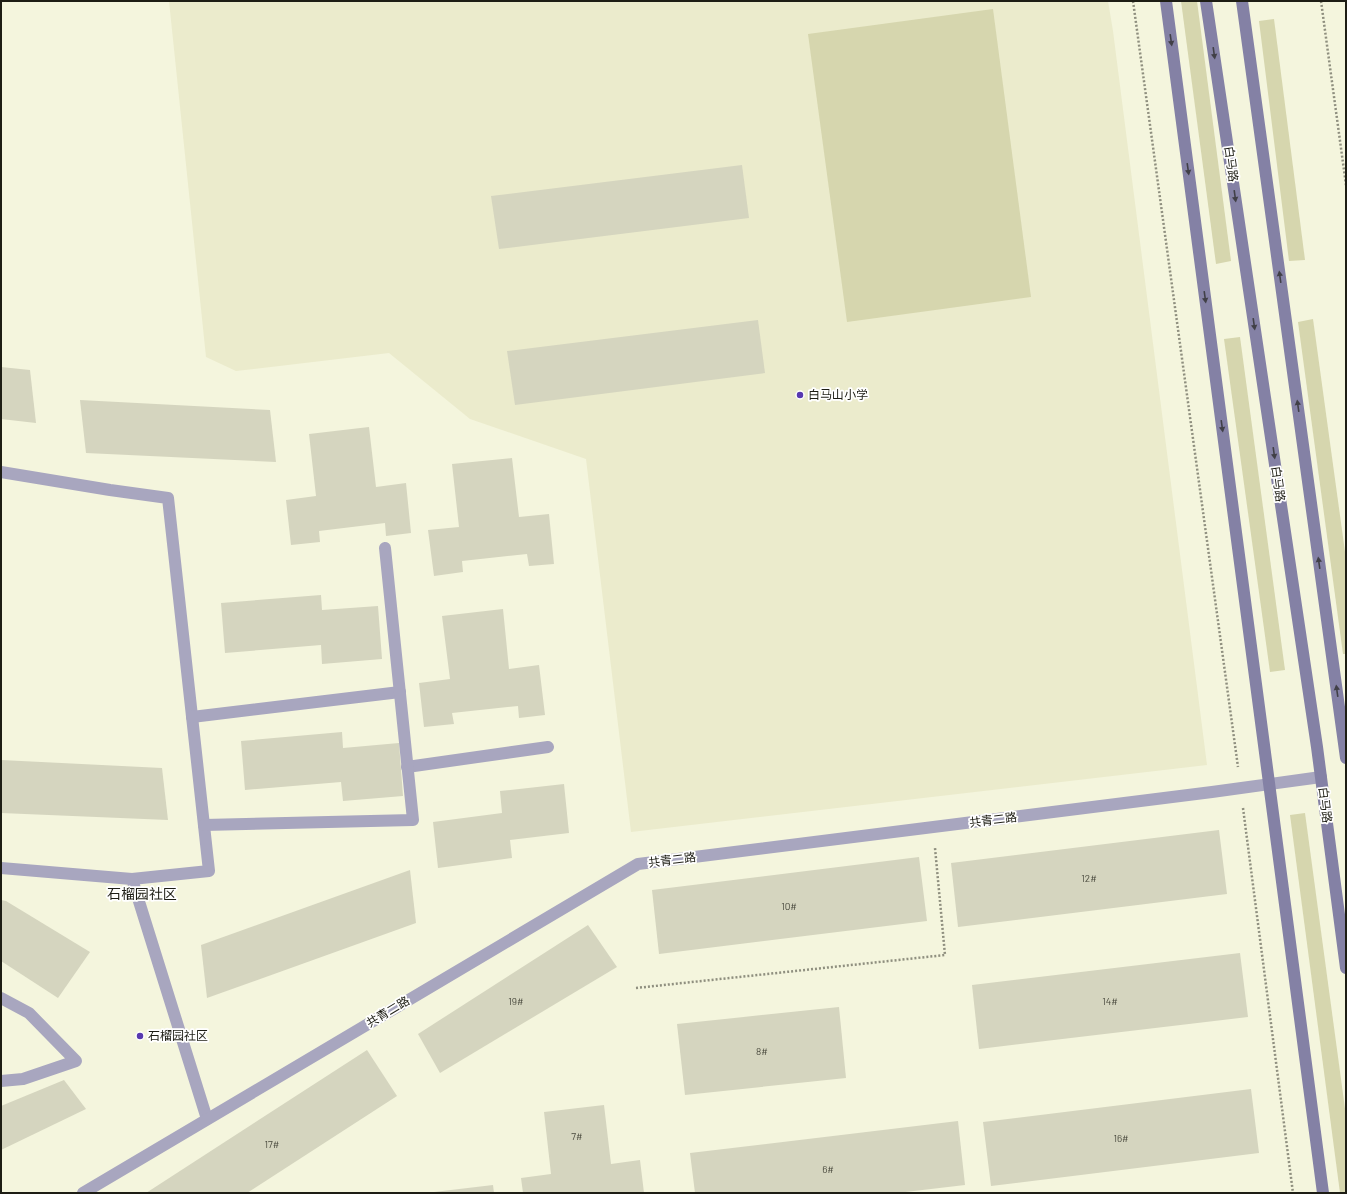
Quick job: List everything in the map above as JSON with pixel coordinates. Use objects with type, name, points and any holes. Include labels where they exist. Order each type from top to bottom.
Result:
[{"type":"street","points":[[1166,1],[1323,1193]]},
{"type":"street","name":"白马路","points":[[1206,1],[1321,777],[1346,968]]},
{"type":"street","points":[[1242,1],[1346,758]]},
{"type":"street","points":[[1,472],[168,498],[208,871],[132,879],[1,868]]},
{"type":"street","points":[[204,825],[413,820],[385,548]]},
{"type":"street","points":[[192,717],[400,692]]},
{"type":"street","points":[[407,767],[548,747]]},
{"type":"street","name":"共青二路","points":[[83,1193],[638,864],[933,828],[1321,777]]},
{"type":"street","points":[[132,879],[207,1119]]},
{"type":"street","points":[[1,998],[29,1013],[76,1061],[23,1079],[1,1081]]},
{"type":"path","points":[[1133,1],[1239,772],[1293,1193]]},
{"type":"path","points":[[1321,1],[1346,185]]},
{"type":"path","points":[[636,988],[945,954],[933,828]]},
{"type":"shaded area","name":"白马山小学","points":[[169,1],[1108,1],[1207,765],[631,832],[586,459],[470,419],[389,353],[236,371],[206,357]]},
{"type":"shaded area","points":[[1181,1],[1197,1],[1231,261],[1216,264]]},
{"type":"shaded area","points":[[993,9],[1031,297],[847,322],[808,34]]},
{"type":"shaded area","points":[[1274,19],[1305,260],[1289,261],[1259,21]]},
{"type":"shaded area","points":[[1313,319],[1346,559],[1346,654],[1343,654],[1298,322]]},
{"type":"shaded area","points":[[1240,337],[1285,670],[1270,672],[1224,339]]},
{"type":"shaded area","points":[[1305,813],[1346,1116],[1346,1193],[1340,1193],[1290,815]]},
{"type":"building","points":[[742,165],[749,218],[499,249],[491,196]]},
{"type":"building","points":[[758,320],[765,373],[515,405],[507,351]]},
{"type":"building","points":[[1,367],[30,370],[36,423],[1,419]]},
{"type":"building","points":[[80,400],[270,410],[276,462],[86,453]]},
{"type":"building","points":[[369,427],[376,487],[406,483],[411,533],[386,536],[385,523],[319,531],[320,542],[291,545],[286,500],[316,496],[309,434]]},
{"type":"building","points":[[512,458],[519,517],[549,514],[554,564],[529,566],[527,554],[462,561],[463,572],[434,576],[428,530],[459,527],[452,464]]},
{"type":"building","points":[[321,595],[322,610],[378,606],[382,659],[322,664],[321,645],[225,653],[221,603]]},
{"type":"building","points":[[503,609],[509,669],[539,665],[545,715],[519,718],[518,706],[452,713],[454,724],[424,727],[419,683],[450,679],[442,616]]},
{"type":"building","points":[[342,732],[343,748],[399,743],[403,796],[343,801],[341,782],[245,790],[241,741]]},
{"type":"building","points":[[1,760],[162,768],[168,820],[1,813]]},
{"type":"building","points":[[564,784],[569,833],[510,840],[512,858],[438,868],[433,822],[502,813],[500,791]]},
{"type":"building","points":[[1219,830],[1227,894],[958,927],[951,863]]},
{"type":"building","points":[[919,857],[927,921],[659,954],[652,890]]},
{"type":"building","points":[[410,870],[416,923],[207,998],[201,945]]},
{"type":"building","points":[[1,900],[6,901],[90,952],[58,998],[1,961]]},
{"type":"building","points":[[588,925],[617,967],[440,1073],[418,1034]]},
{"type":"building","points":[[1240,953],[1248,1017],[979,1049],[972,985]]},
{"type":"building","points":[[839,1007],[846,1078],[685,1095],[677,1024]]},
{"type":"building","points":[[367,1050],[397,1096],[247,1193],[146,1193]]},
{"type":"building","points":[[64,1080],[86,1109],[1,1150],[1,1106]]},
{"type":"building","points":[[1251,1089],[1259,1153],[991,1186],[983,1122]]},
{"type":"building","points":[[604,1105],[611,1164],[640,1160],[644,1193],[523,1193],[521,1178],[551,1174],[544,1112]]},
{"type":"building","points":[[958,1121],[965,1185],[897,1193],[695,1193],[690,1153]]},
{"type":"building","points":[[493,1185],[494,1193],[434,1193],[434,1192]]},
{"type":"place","name":"白马山小学","points":[[800,395]]},
{"type":"place","name":"石榴园社区","points":[[140,1036]]},
{"type":"district","name":"石榴园社区","points":[[142,894]]}]
